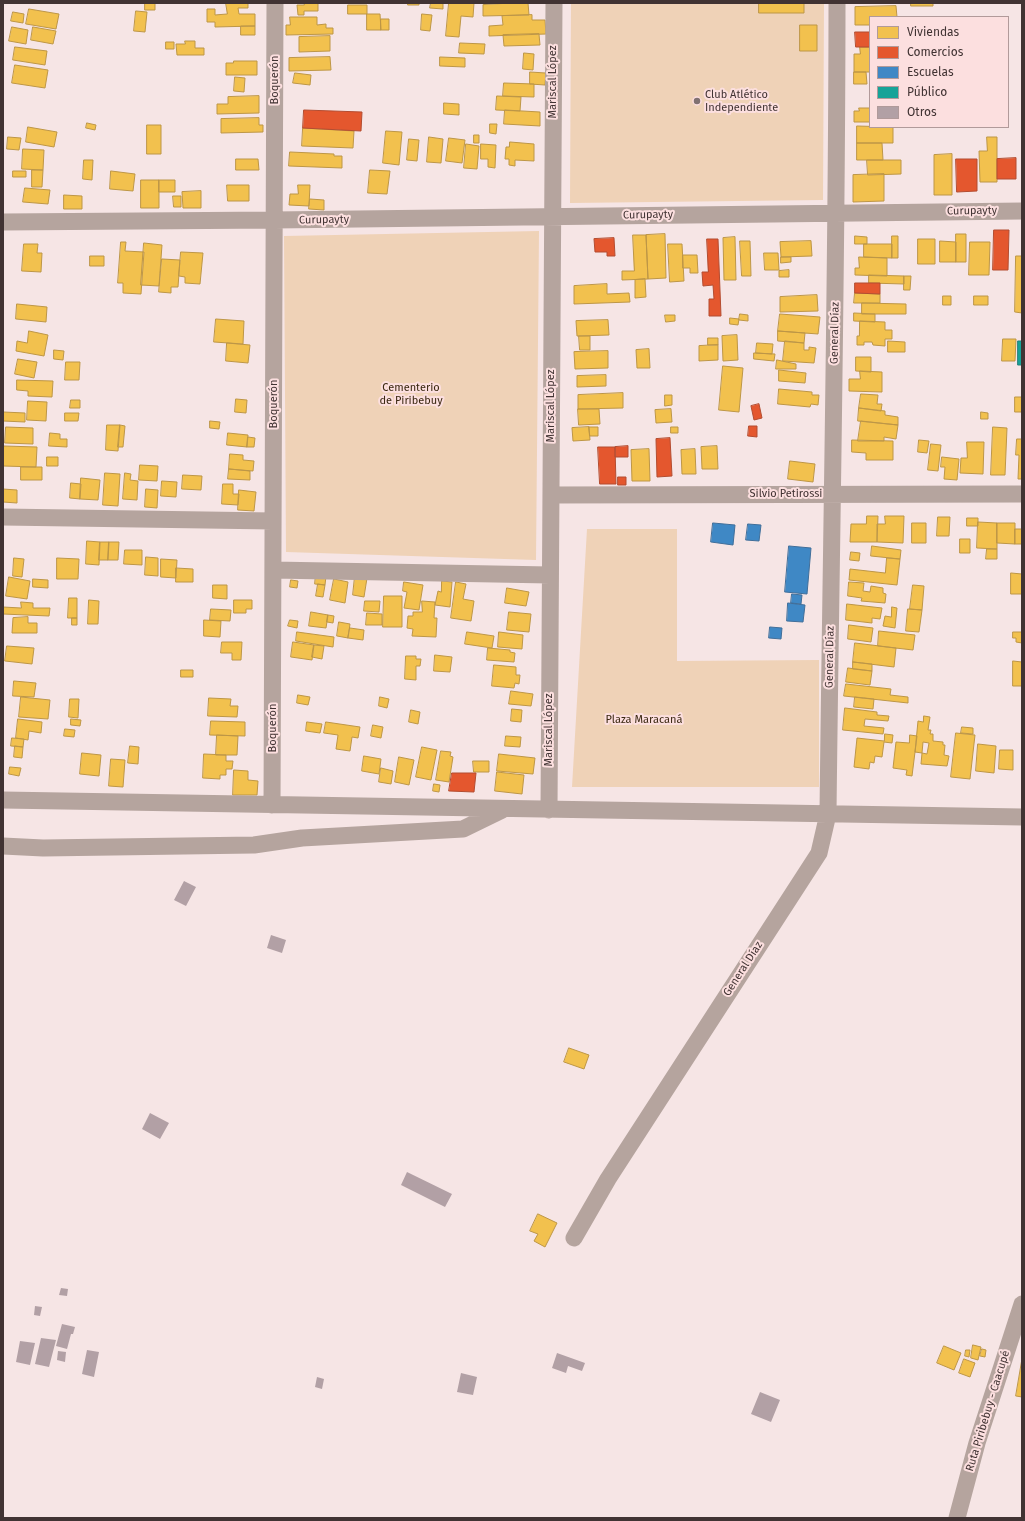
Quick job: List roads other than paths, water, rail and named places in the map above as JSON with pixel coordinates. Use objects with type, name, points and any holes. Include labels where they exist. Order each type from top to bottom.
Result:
[{"type":"street","name":"Boquerón","points":[[272,805],[275,3]]},
{"type":"street","name":"Mariscal López","points":[[549,810],[554,3]]},
{"type":"street","name":"General Díaz","points":[[574,1238],[608,1179],[819,853],[828,814],[837,213],[837,3]]},
{"type":"street","name":"Curupayty","points":[[3,222],[1022,211]]},
{"type":"street","name":"Silvio Petirossi","points":[[551,495],[1022,494]]},
{"type":"street","points":[[3,517],[273,520]]},
{"type":"street","points":[[273,570],[550,575]]},
{"type":"street","points":[[3,800],[1022,817]]},
{"type":"street","points":[[3,846],[42,848],[254,845],[302,838],[463,828],[505,809]]},
{"type":"street","name":"Ruta Piribebuy - Caacupé","points":[[957,1518],[977,1443],[1022,1304]]},
{"type":"place","name":"Club Atlético Independiente","points":[[697,101]]},
{"type":"park label","name":"Cementerio de Piribebuy","points":[[411,394]]},
{"type":"park label","name":"Plaza Maracaná","points":[[644,720]]}]
